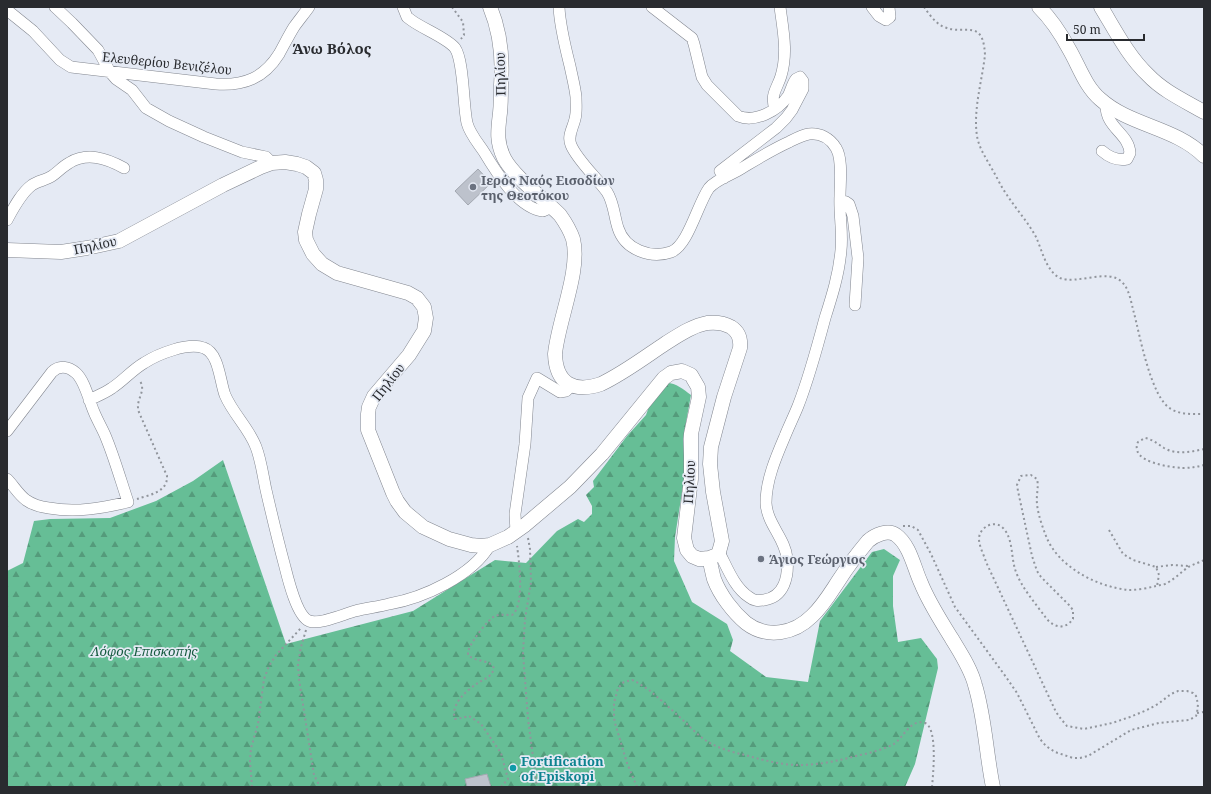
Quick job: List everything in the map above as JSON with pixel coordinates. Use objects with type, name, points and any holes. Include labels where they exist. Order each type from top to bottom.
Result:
[{"type":"main road","name":"Πηλίου","points":[[7,250],[61,252],[118,241],[236,179],[272,163],[285,162],[306,167],[314,173],[316,189],[307,221],[305,236],[310,249],[322,264],[341,275],[408,293],[417,298],[423,305],[426,318],[424,331],[409,354],[374,396],[369,407],[367,424],[368,433],[393,493],[400,506],[409,516],[423,527],[453,540],[476,546],[490,545],[504,539],[521,528],[570,487],[595,462],[664,378],[672,373],[682,370],[693,377],[699,392],[691,434],[691,479],[684,535],[685,544],[690,555],[699,559],[714,555],[722,541],[713,492],[710,456],[718,416],[740,348],[740,339],[736,331],[729,326],[715,322],[702,324],[679,335],[601,384],[584,388],[564,381],[560,376],[556,367],[555,354],[571,279],[574,247],[571,235],[565,222],[552,207],[511,168],[500,145],[497,132],[502,83],[501,57],[498,33],[490,7]]},
{"type":"main road","points":[[1039,7],[1056,26],[1092,91],[1106,104],[1128,117],[1153,126],[1192,145],[1204,156]]},
{"type":"main road","points":[[1101,7],[1127,50],[1148,75],[1167,90],[1204,112]]},
{"type":"main road","points":[[714,555],[715,580],[728,603],[738,615],[755,628],[768,633],[780,633],[786,632],[798,626],[814,614],[868,541],[883,533],[894,534],[901,540],[908,550],[922,585],[937,615],[963,658],[975,682],[983,719],[993,787]]},
{"type":"street","points":[[55,7],[98,50],[110,72],[119,81],[132,90],[143,105],[162,118],[242,152],[266,157],[272,163]]},
{"type":"street","name":"Ελευθερίου Βενιζέλου","points":[[7,10],[33,31],[64,63],[77,68],[223,85],[250,81],[272,64],[294,26],[309,7]]},
{"type":"street","points":[[402,7],[411,20],[452,45],[454,48],[458,56],[461,71],[468,124],[474,137],[501,180],[518,197],[533,208],[540,211],[552,207]]},
{"type":"street","points":[[559,7],[563,36],[576,98],[576,115],[570,141],[577,154],[609,196],[618,229],[622,236],[634,249],[650,254],[675,251],[684,240],[709,189],[718,181],[766,153],[796,138],[811,134],[819,134],[833,143],[838,153],[842,247],[836,281],[797,408],[775,461],[767,494],[766,502],[768,516],[781,539],[788,559],[787,573],[780,592],[771,599],[755,601],[749,598],[714,555]]},
{"type":"street","points":[[652,7],[692,38],[702,78],[736,114],[743,117],[752,118],[762,116],[775,109],[788,96],[794,81],[798,78],[802,78],[804,83],[803,89],[789,114],[776,128],[720,171],[724,178]]},
{"type":"street","points":[[775,109],[772,97],[781,73],[785,44],[780,7]]},
{"type":"street","points":[[872,7],[879,16],[886,20],[890,17],[890,7]]},
{"type":"street","points":[[1102,151],[1118,160],[1126,159],[1130,153],[1126,142],[1107,116],[1106,104]]},
{"type":"street","points":[[7,220],[21,198],[32,185],[51,177],[62,167],[74,160],[87,157],[105,159],[124,168]]},
{"type":"street","points":[[840,200],[849,204],[853,216],[858,258],[855,305]]},
{"type":"street","points":[[89,400],[112,388],[129,376],[143,363],[168,352],[182,348],[199,347],[212,353],[230,405],[248,432],[257,449],[289,583],[298,607],[304,617],[309,621],[318,621],[355,611],[400,602],[429,592],[471,568],[486,552],[490,545]]},
{"type":"street","points":[[7,430],[52,372],[57,368],[69,368],[77,374],[82,382],[107,439],[128,502],[98,509],[65,510],[47,508],[27,501],[7,479]]},
{"type":"street","points":[[521,528],[515,508],[526,444],[528,398],[537,378],[560,392],[566,391],[572,385]]},
{"type":"path","points":[[452,7],[462,22],[464,35],[452,45]]},
{"type":"path","points":[[924,7],[936,22],[942,26],[971,30],[981,36],[985,55],[976,122],[978,143],[1007,195],[1026,221],[1036,238],[1051,270],[1060,278],[1067,279],[1100,276],[1113,277],[1122,282],[1129,295],[1153,383],[1164,404],[1176,412],[1184,414],[1204,414]]},
{"type":"path","points":[[128,502],[157,492],[166,484],[167,481],[167,476],[140,417],[138,408],[142,391],[141,382],[137,378],[129,376]]},
{"type":"path","points":[[1204,449],[1183,453],[1176,452],[1166,449],[1150,438],[1145,438],[1138,442],[1136,449],[1144,459],[1166,466],[1183,468],[1204,465]]},
{"type":"path","points":[[894,534],[900,527],[907,526],[918,530],[934,560],[950,598],[1006,677],[1040,739],[1046,746],[1055,752],[1072,758],[1084,757],[1093,753],[1131,730],[1159,723],[1189,720],[1196,716],[1197,713],[1198,704],[1196,696],[1190,691],[1183,690],[1171,694],[1147,710],[1112,723],[1084,729],[1067,726],[1056,712],[986,562],[980,544],[980,533],[984,528],[993,524],[997,524],[1002,527],[1008,536],[1015,571],[1020,580],[1050,623],[1058,626],[1067,626],[1071,623],[1073,619],[1073,610],[1037,571],[1032,556],[1017,488],[1021,476],[1031,476],[1037,479],[1037,503],[1042,526],[1045,536],[1054,552],[1076,571],[1092,580],[1118,588],[1131,590],[1149,588],[1165,584],[1190,566],[1204,560]]},
{"type":"path","points":[[501,787],[508,778],[501,753],[481,724],[469,716],[455,719],[454,712],[456,706],[466,692],[488,677],[494,668],[490,664],[471,658],[468,655],[469,648],[489,620],[494,616],[512,615],[516,612],[521,578],[521,528]]},
{"type":"path","points":[[521,528],[530,549],[530,582],[525,619],[523,653],[528,719],[537,787]]},
{"type":"path","points":[[1109,530],[1123,554],[1133,560],[1156,567],[1177,565],[1190,566]]},
{"type":"path","points":[[1156,567],[1159,575],[1157,586]]},
{"type":"path","points":[[252,787],[250,762],[251,748],[258,724],[264,679],[268,666],[276,655],[309,621]]},
{"type":"path","points":[[309,621],[301,647],[298,664],[314,775],[320,787]]},
{"type":"path","points":[[637,787],[625,757],[614,718],[614,703],[618,688],[624,682],[632,680],[640,683],[649,690],[712,744],[735,753],[771,762],[799,765],[819,764],[876,751],[897,742],[913,725],[919,722],[926,724],[930,729],[932,737],[934,768],[932,787]]},
{"type":"path","points":[[1197,713],[1204,712]]},
{"type":"green space","name":"Λόφος Επισκοπής","points":[[665,383],[676,385],[691,395],[683,439],[685,473],[675,537],[674,561],[692,602],[727,624],[733,640],[730,651],[766,677],[808,682],[820,621],[872,552],[884,549],[900,560],[893,576],[893,606],[898,642],[921,638],[937,659],[938,668],[915,764],[905,787],[7,787],[7,571],[23,563],[34,521],[50,519],[110,518],[156,501],[193,481],[223,460],[286,644],[413,611],[495,560],[526,563],[557,531],[578,519],[584,522],[592,514],[592,506],[586,495],[594,487],[593,481],[627,436],[646,415],[651,401]]},
{"type":"building","name":"Ιερός Ναός Εισοδίων της Θεοτόκου","points":[[478,169],[491,183],[468,205],[455,191]]},
{"type":"building","points":[[487,774],[491,787],[467,787],[465,779]]},
{"type":"place","name":"Ιερός Ναός Εισοδίων της Θεοτόκου","points":[[473,187]]},
{"type":"place","name":"Άγιος Γεώργιος","points":[[761,559]]},
{"type":"place","name":"Fortification of Episkopi","points":[[513,768]]},
{"type":"district","name":"Άνω Βόλος","points":[[332,48]]}]
